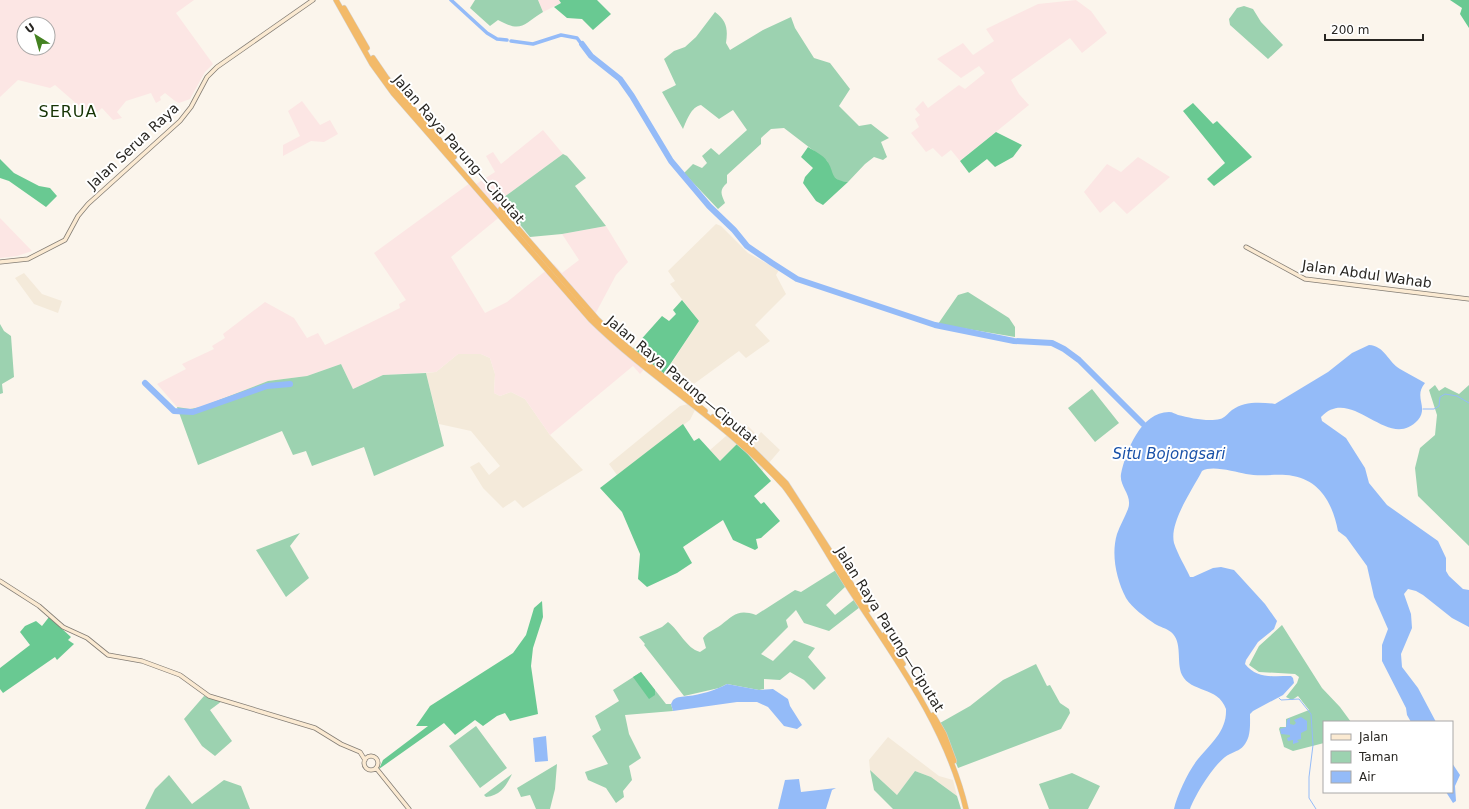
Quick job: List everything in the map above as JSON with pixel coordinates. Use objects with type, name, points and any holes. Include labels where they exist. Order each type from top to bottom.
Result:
[{"type":"highway","name":"Jalan Raya Parung—Ciputat","points":[[336,0],[383,80],[490,199],[591,320],[710,418],[768,469],[789,493],[850,586],[936,723],[967,809]]},
{"type":"highway","name":"Jalan Raya Parung—Ciputat","points":[[339,0],[384,74],[464,170]]},
{"type":"street","name":"Jalan Serua Raya","points":[[0,262],[28,259],[64,240],[78,216],[88,204],[180,121],[188,111],[204,81],[213,70],[284,18],[313,0]]},
{"type":"street","name":"Jalan Abdul Wahab","points":[[1246,247],[1304,279],[1469,299]]},
{"type":"street","points":[[0,581],[39,606],[63,627],[87,638],[108,655],[142,661],[180,676],[209,696],[315,728],[341,744],[360,752],[365,760],[364,764],[367,768],[371,770],[376,768]]},
{"type":"street","points":[[365,760],[369,757],[375,758],[378,763],[376,768]]},
{"type":"street","points":[[376,768],[409,809]]},
{"type":"shaded area","points":[[0,0],[194,0],[176,13],[213,64],[205,72],[190,99],[179,103],[165,93],[160,97],[161,100],[156,103],[151,93],[126,101],[117,112],[122,118],[113,120],[102,108],[92,117],[55,85],[50,88],[18,80],[0,97]]},
{"type":"shaded area","points":[[538,0],[559,0],[561,3],[543,12]]},
{"type":"shaded area","points":[[1076,0],[1091,11],[1107,33],[1082,53],[1070,38],[1011,80],[1019,94],[1029,105],[960,161],[951,150],[942,157],[933,148],[926,152],[911,133],[919,127],[915,119],[920,115],[915,109],[923,101],[928,108],[959,85],[965,89],[985,73],[979,66],[961,78],[937,59],[963,43],[973,55],[994,41],[986,29],[1038,4]]},
{"type":"shaded area","points":[[302,101],[320,125],[330,120],[338,134],[324,142],[311,141],[283,156],[283,145],[300,136],[288,111]]},
{"type":"shaded area","points":[[543,130],[563,154],[500,200],[508,210],[451,257],[485,313],[507,302],[554,264],[562,273],[579,260],[562,234],[606,226],[628,262],[616,275],[592,320],[646,367],[640,374],[633,366],[550,435],[525,399],[511,392],[500,396],[494,393],[495,374],[490,358],[481,354],[458,354],[436,372],[383,375],[353,389],[341,364],[307,376],[268,381],[202,407],[190,409],[177,407],[157,384],[186,369],[182,364],[214,349],[212,346],[225,338],[223,334],[265,302],[294,318],[307,338],[318,333],[325,345],[400,308],[399,304],[406,300],[374,253],[470,183],[473,186],[495,172],[486,156],[493,152],[501,164]]},
{"type":"shaded area","points":[[1138,157],[1170,177],[1127,214],[1114,201],[1100,213],[1084,192],[1107,164],[1121,172]]},
{"type":"shaded area","points":[[0,218],[32,251],[17,256],[0,258]]},
{"type":"shaded area","points":[[716,224],[721,226],[748,253],[779,270],[776,275],[786,294],[755,325],[770,341],[746,358],[739,351],[687,389],[665,373],[699,321],[670,284],[675,281],[668,271]]},
{"type":"shaded area","points":[[24,273],[42,294],[62,301],[58,313],[34,304],[15,278]]},
{"type":"shaded area","points":[[458,354],[481,354],[490,358],[495,374],[494,393],[500,396],[511,392],[525,399],[550,435],[583,470],[523,508],[515,500],[503,508],[483,488],[470,467],[479,462],[489,475],[500,466],[471,431],[439,424],[426,373],[436,372]]},
{"type":"shaded area","points":[[688,404],[695,410],[690,420],[617,475],[609,464],[680,406]]},
{"type":"shaded area","points":[[746,424],[758,436],[761,432],[780,450],[762,471],[738,444],[720,461],[710,450],[734,429],[737,432]]},
{"type":"shaded area","points":[[888,737],[939,776],[953,780],[957,796],[931,777],[915,771],[897,795],[870,770],[869,760]]},
{"type":"green space","points":[[475,0],[538,0],[543,12],[522,26],[512,26],[498,20],[490,26],[470,8]]},
{"type":"green space","points":[[559,0],[597,0],[611,14],[593,30],[582,19],[567,18],[554,7],[561,3]]},
{"type":"green space","points":[[1450,0],[1469,0],[1469,28],[1460,14],[1462,8]]},
{"type":"green space","points":[[1244,6],[1253,9],[1261,22],[1283,45],[1268,59],[1230,25],[1229,19],[1237,8]]},
{"type":"green space","points":[[715,12],[719,15],[726,26],[726,43],[730,50],[763,30],[791,17],[795,28],[814,58],[830,63],[850,89],[839,106],[859,126],[871,124],[889,138],[881,142],[887,157],[883,160],[874,157],[848,182],[839,181],[832,175],[827,161],[784,128],[771,129],[761,138],[761,144],[727,175],[727,183],[722,190],[722,197],[725,203],[718,209],[684,173],[693,164],[702,168],[707,163],[702,156],[711,148],[719,155],[747,130],[733,110],[719,119],[701,105],[692,111],[683,129],[662,92],[676,85],[664,59],[674,51],[685,47],[696,37]]},
{"type":"green space","points":[[1193,103],[1213,124],[1217,121],[1252,157],[1214,186],[1207,179],[1225,163],[1183,111]]},
{"type":"green space","points":[[996,132],[1022,145],[1013,157],[995,167],[987,159],[969,173],[960,161]]},
{"type":"green space","points":[[808,147],[825,159],[835,177],[842,181],[848,182],[823,205],[816,201],[803,183],[805,177],[813,168],[801,157]]},
{"type":"green space","points":[[563,154],[567,156],[586,178],[575,186],[606,226],[562,234],[530,237],[500,200]]},
{"type":"green space","points":[[0,159],[14,173],[39,186],[50,188],[57,196],[46,207],[9,181],[0,178]]},
{"type":"green space","points":[[968,292],[1009,318],[1015,327],[1015,337],[938,324],[958,295]]},
{"type":"green space","points":[[682,300],[699,321],[661,378],[629,353],[662,316],[669,321],[676,314],[673,310]]},
{"type":"green space","points":[[0,324],[4,331],[11,336],[14,377],[2,384],[3,393],[0,394]]},
{"type":"green space","points":[[341,364],[353,389],[383,375],[426,373],[444,446],[374,476],[364,447],[312,466],[306,451],[293,455],[282,431],[198,465],[177,407],[190,409],[201,407],[268,381],[307,376]]},
{"type":"green space","points":[[1435,385],[1439,391],[1445,387],[1459,394],[1469,385],[1469,546],[1418,496],[1415,468],[1420,448],[1435,435],[1437,415],[1429,390]]},
{"type":"green space","points":[[1092,389],[1119,423],[1095,442],[1068,408]]},
{"type":"green space","points":[[683,424],[694,441],[699,438],[720,461],[738,443],[771,481],[754,496],[761,504],[764,502],[780,521],[761,538],[756,539],[758,548],[755,550],[733,540],[723,520],[683,547],[692,563],[677,573],[647,587],[638,579],[640,554],[622,512],[600,488]]},
{"type":"green space","points":[[300,533],[290,546],[309,578],[286,597],[256,550]]},
{"type":"green space","points":[[836,570],[846,586],[826,605],[835,615],[855,599],[860,607],[829,631],[804,623],[796,610],[786,620],[788,627],[761,654],[773,661],[794,640],[815,648],[808,657],[826,678],[814,690],[804,680],[790,672],[780,680],[764,679],[764,689],[759,690],[727,684],[719,688],[684,696],[639,637],[662,627],[668,622],[691,647],[700,652],[706,648],[703,638],[733,616],[740,613],[750,613],[756,615],[795,590],[801,592]]},
{"type":"green space","points":[[542,601],[543,617],[533,648],[531,666],[538,714],[510,721],[505,713],[497,716],[483,726],[475,720],[455,735],[444,723],[379,769],[383,760],[428,726],[416,726],[430,706],[513,653],[526,635],[534,608]]},
{"type":"green space","points":[[49,617],[71,637],[68,640],[74,644],[57,660],[55,657],[3,693],[0,689],[0,668],[30,645],[20,632],[25,626],[36,621],[42,626]]},
{"type":"green space","points":[[1282,625],[1322,688],[1340,707],[1350,721],[1323,721],[1323,743],[1293,751],[1284,747],[1279,729],[1280,727],[1286,727],[1286,719],[1309,710],[1298,696],[1292,700],[1286,697],[1297,683],[1299,677],[1295,674],[1259,672],[1249,665],[1259,646]]},
{"type":"green space","points":[[1036,664],[1047,686],[1050,685],[1060,703],[1069,709],[1070,713],[1061,729],[958,768],[940,723],[970,706],[1003,680]]},
{"type":"green space","points":[[641,672],[666,704],[671,704],[673,711],[625,715],[629,734],[641,758],[629,766],[632,780],[623,791],[624,797],[616,803],[606,788],[588,780],[585,772],[608,764],[592,736],[601,730],[595,716],[619,701],[613,690]]},
{"type":"green space","points":[[641,672],[655,690],[655,695],[649,699],[633,677]]},
{"type":"green space","points":[[204,696],[222,701],[210,710],[232,741],[215,756],[202,746],[184,719]]},
{"type":"green space","points":[[476,726],[507,768],[480,788],[449,746]]},
{"type":"green space","points":[[557,764],[555,789],[550,809],[536,809],[530,795],[521,797],[517,788]]},
{"type":"green space","points":[[870,770],[897,795],[915,771],[931,777],[957,796],[961,809],[893,809],[874,790]]},
{"type":"green space","points":[[1072,773],[1100,786],[1088,809],[1049,809],[1039,784]]},
{"type":"green space","points":[[512,774],[505,786],[499,792],[486,797],[484,795]]},
{"type":"green space","points":[[169,775],[192,804],[224,780],[241,786],[250,809],[145,809],[155,789]]},
{"type":"water","name":"Situ Bojongsari","points":[[1369,345],[1379,348],[1396,366],[1425,383],[1420,393],[1422,406],[1421,415],[1418,420],[1406,428],[1395,429],[1382,425],[1357,412],[1345,408],[1333,409],[1321,417],[1322,421],[1346,438],[1365,468],[1369,483],[1387,505],[1438,541],[1446,558],[1446,571],[1449,576],[1463,589],[1469,590],[1469,627],[1452,618],[1416,591],[1408,589],[1404,594],[1411,614],[1412,628],[1401,654],[1402,667],[1418,688],[1435,721],[1410,721],[1407,715],[1406,708],[1382,661],[1382,645],[1388,629],[1374,597],[1367,566],[1346,537],[1338,531],[1329,503],[1318,489],[1311,483],[1293,476],[1252,475],[1224,470],[1206,469],[1202,471],[1178,516],[1173,535],[1174,543],[1190,577],[1213,568],[1221,567],[1234,570],[1265,604],[1277,621],[1274,629],[1258,642],[1245,664],[1255,672],[1266,676],[1291,676],[1294,683],[1283,695],[1250,714],[1250,726],[1247,741],[1240,749],[1224,758],[1213,770],[1196,795],[1190,809],[1174,809],[1191,769],[1221,730],[1226,717],[1226,709],[1217,697],[1186,681],[1180,670],[1178,647],[1175,636],[1171,632],[1155,624],[1135,609],[1122,591],[1117,575],[1114,550],[1117,534],[1129,504],[1129,499],[1122,483],[1121,474],[1131,444],[1136,434],[1150,418],[1159,414],[1170,412],[1193,418],[1215,420],[1223,418],[1232,410],[1242,405],[1258,403],[1275,404],[1328,372],[1352,353]]},
{"type":"water","points":[[727,684],[759,690],[773,689],[788,699],[790,706],[802,725],[797,729],[784,726],[768,707],[757,702],[737,702],[673,711],[671,704],[673,700],[677,698],[703,693]]},
{"type":"water","points":[[1301,717],[1307,721],[1307,730],[1301,733],[1301,739],[1297,740],[1299,742],[1293,744],[1293,740],[1288,741],[1287,738],[1290,737],[1290,735],[1281,734],[1280,729],[1286,727],[1287,720],[1290,718],[1290,724],[1294,725],[1296,723],[1294,720]]},
{"type":"water","points":[[546,736],[548,761],[535,762],[533,738]]},
{"type":"water","points":[[1453,764],[1460,775],[1455,786],[1456,801],[1453,803],[1447,793],[1453,793]]},
{"type":"water","points":[[799,779],[801,792],[836,788],[832,790],[826,809],[778,809],[785,780]]},
{"type":"waterway","points":[[451,0],[487,33],[497,39],[507,40]]},
{"type":"waterway","points":[[511,41],[533,44],[561,35],[577,38],[580,42]]},
{"type":"waterway","points":[[582,44],[591,56],[620,79],[632,96],[671,161],[709,206],[734,230],[747,246],[772,263],[797,279],[935,325],[1014,341],[1052,343],[1064,349],[1079,360],[1143,424]]},
{"type":"waterway","points":[[145,383],[174,411],[193,412],[267,386],[290,384]]},
{"type":"waterway","points":[[1423,409],[1434,409],[1439,406],[1440,397],[1445,394],[1457,396],[1469,403]]},
{"type":"waterway","points":[[1279,698],[1281,700],[1299,699],[1311,714],[1313,745],[1309,777],[1309,798],[1316,809]]},
{"type":"district","name":"SERUA","points":[[68,111]]}]
